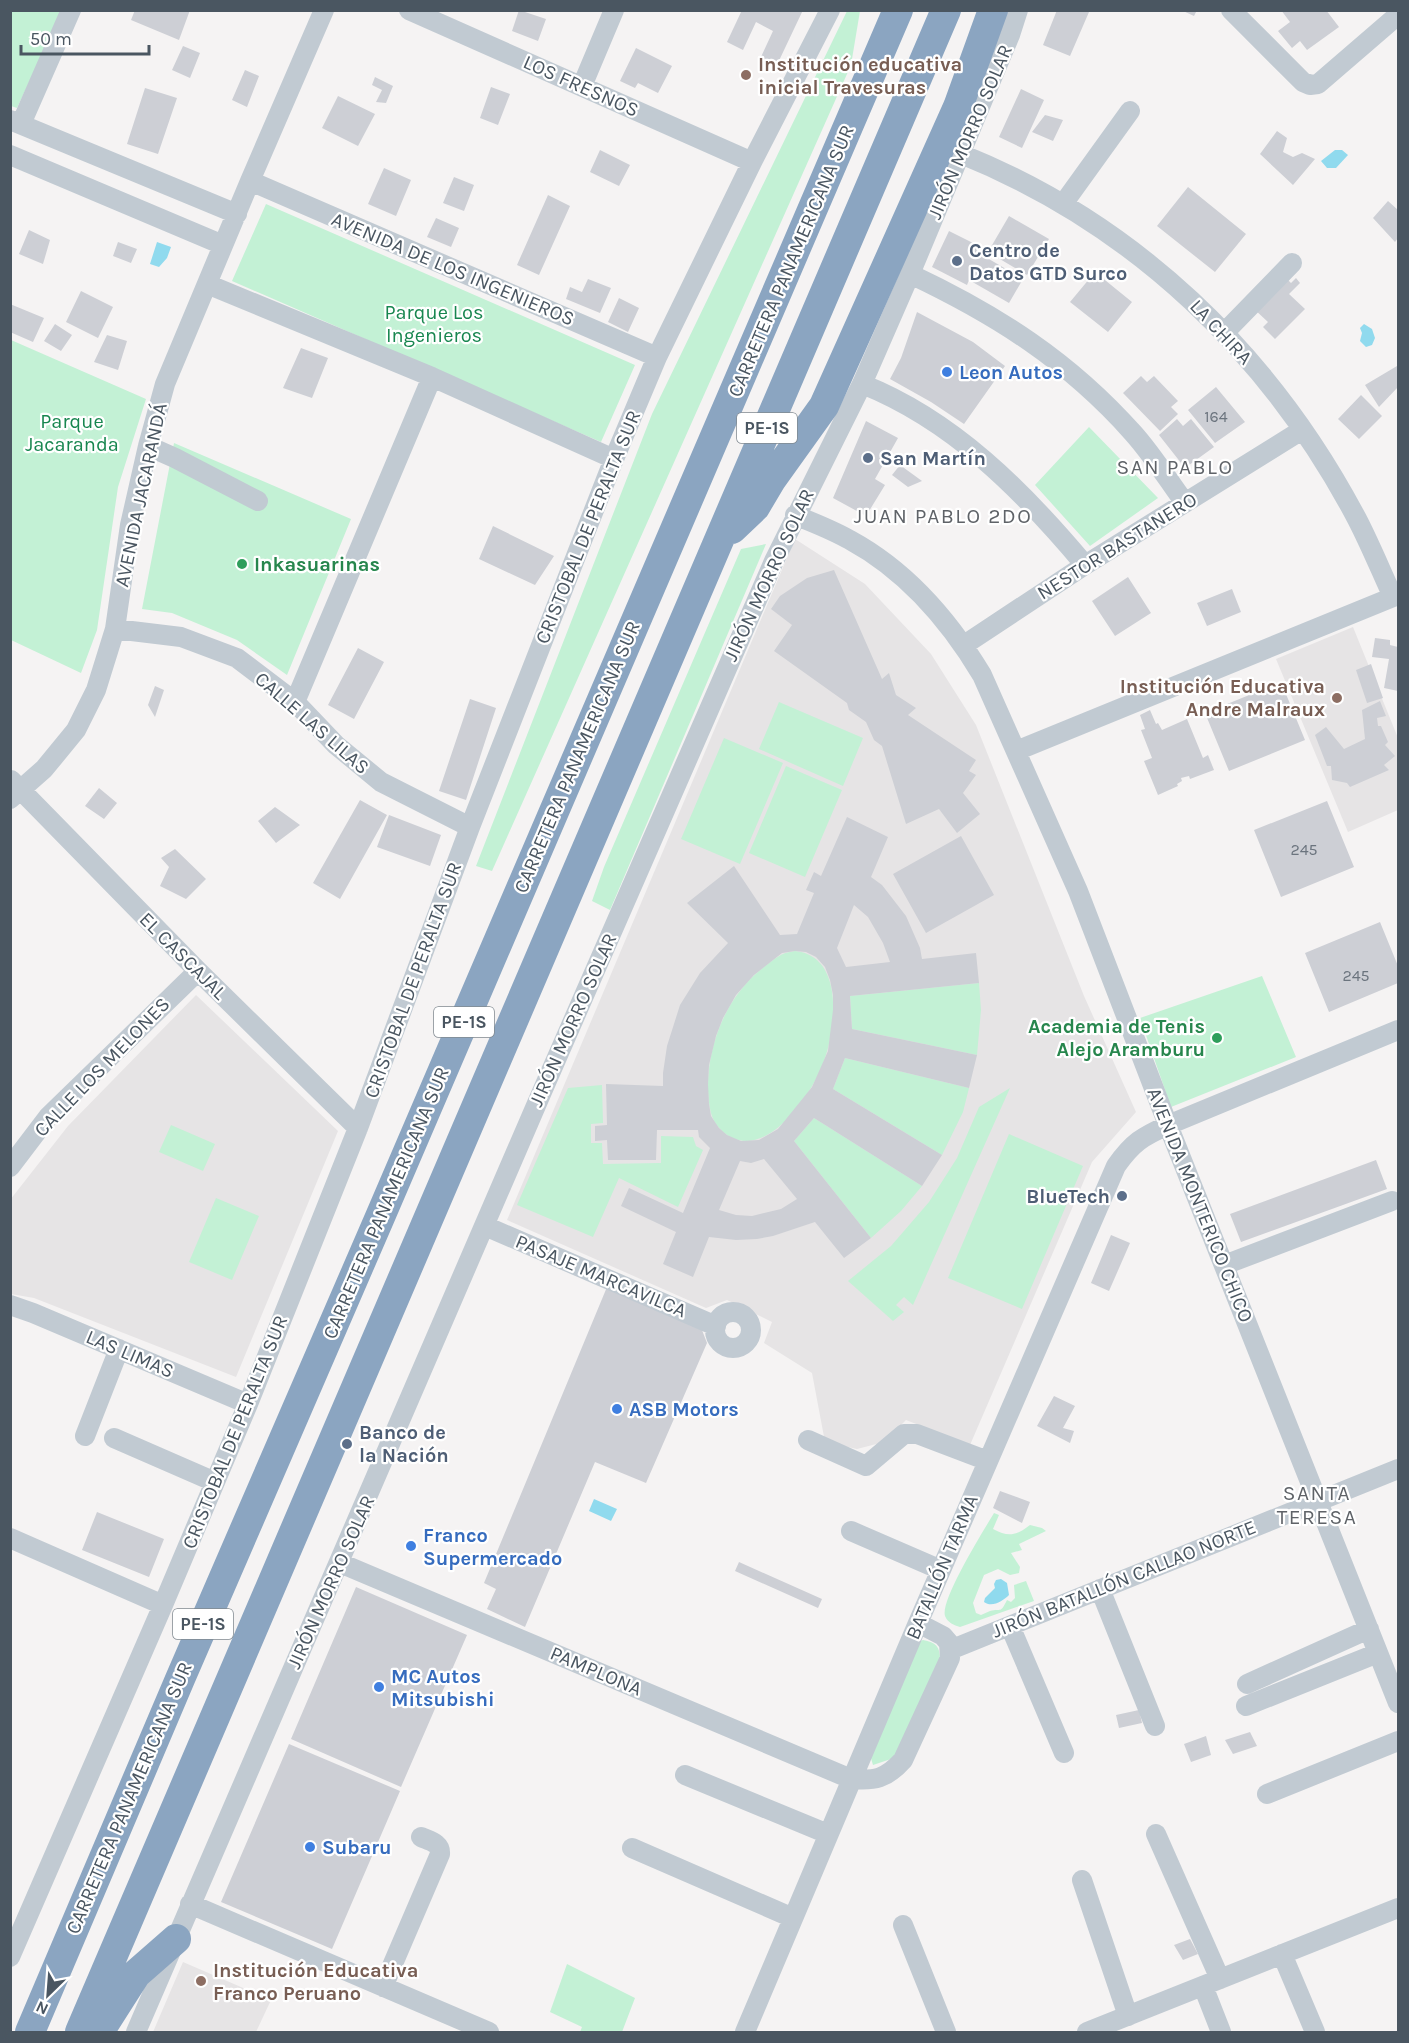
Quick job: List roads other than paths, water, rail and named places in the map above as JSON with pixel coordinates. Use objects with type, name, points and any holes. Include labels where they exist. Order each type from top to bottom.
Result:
[{"type":"highway","points":[[868,80],[875,10]]},
{"type":"highway","name":"CARRETERA PANAMERICANA SUR","points":[[30,2032],[898,10]]},
{"type":"highway","name":"PE-1S","points":[[80,2032],[946,10]]},
{"type":"highway","points":[[913,84],[960,10]]},
{"type":"highway","points":[[719,542],[755,507],[776,472],[824,406],[958,107],[993,10]]},
{"type":"highway","points":[[99,2032],[136,1974],[176,1939]]},
{"type":"street","points":[[72,10],[16,122],[237,214]]},
{"type":"street","name":"AVENIDA JACARANDÁ","points":[[14,790],[45,769],[76,730],[96,690],[115,629],[130,525],[165,384],[324,10]]},
{"type":"street","name":"LOS FRESNOS","points":[[409,10],[752,162]]},
{"type":"street","points":[[582,86],[614,10]]},
{"type":"street","name":"CRISTOBAL DE PERALTA SUR","points":[[10,1957],[164,1605],[248,1404],[358,1128],[470,827],[614,459],[657,357],[752,162],[830,10]]},
{"type":"street","name":"JIRÓN MORRO SOLAR","points":[[136,2032],[540,1095],[795,514],[862,384],[910,274],[1010,35],[1018,10]]},
{"type":"street","points":[[1231,10],[1303,82],[1310,85],[1318,84],[1398,15]]},
{"type":"street","points":[[1064,204],[1130,111]]},
{"type":"street","name":"LA CHIRA","points":[[961,154],[986,164],[1064,204],[1127,245],[1183,292],[1224,333],[1266,382],[1302,430],[1357,520],[1396,596]]},
{"type":"street","points":[[10,155],[223,245]]},
{"type":"street","name":"AVENIDA DE LOS INGENIEROS","points":[[250,181],[657,357]]},
{"type":"street","points":[[1224,333],[1292,263]]},
{"type":"street","points":[[910,274],[986,312],[1034,343],[1089,389],[1135,434],[1185,503]]},
{"type":"street","points":[[207,284],[432,377],[614,459]]},
{"type":"street","points":[[295,702],[432,377]]},
{"type":"street","points":[[862,384],[890,395],[934,422],[990,463],[1042,513],[1085,565]]},
{"type":"street","name":"NESTOR BASTANERO","points":[[964,645],[1085,565],[1302,430]]},
{"type":"street","points":[[148,446],[258,501]]},
{"type":"street","name":"AVENIDA MONTERICO CHICO","points":[[795,514],[850,540],[884,561],[908,581],[936,610],[964,645],[982,675],[1078,891],[1168,1125],[1398,1703]]},
{"type":"street","points":[[1016,751],[1396,596]]},
{"type":"street","name":"CALLE LAS LILAS","points":[[115,629],[181,637],[237,658],[295,702],[336,745],[381,782],[470,827]]},
{"type":"street","name":"EL CASCAJAL","points":[[14,790],[358,1128]]},
{"type":"street","name":"CALLE LOS MELONES","points":[[10,1167],[48,1117],[198,971]]},
{"type":"street","name":"BATALLÓN TARMA","points":[[745,2032],[851,1779],[1116,1166],[1140,1138],[1398,1030]]},
{"type":"street","points":[[1224,1266],[1392,1201]]},
{"type":"street","name":"PASAJE MARCAVILCA","points":[[485,1226],[716,1326]]},
{"type":"street","name":"LAS LIMAS","points":[[10,1305],[33,1312],[248,1404]]},
{"type":"street","points":[[729,1313],[741,1314],[750,1323],[751,1330],[747,1341],[725,1353],[718,1338],[716,1326],[718,1320],[729,1313]]},
{"type":"street","points":[[84,1436],[119,1349]]},
{"type":"street","points":[[808,1440],[866,1466],[904,1434],[917,1434],[988,1461]]},
{"type":"street","points":[[114,1438],[215,1482]]},
{"type":"street","name":"JIRÓN BATALLÓN CALLAO NORTE","points":[[950,1650],[1398,1469]]},
{"type":"street","points":[[851,1531],[941,1570]]},
{"type":"street","points":[[10,1538],[164,1605]]},
{"type":"street","name":"PAMPLONA","points":[[340,1563],[851,1779]]},
{"type":"street","points":[[1100,1589],[1155,1726]]},
{"type":"street","points":[[851,1779],[880,1778],[893,1772],[903,1760],[950,1658],[949,1643],[943,1636],[918,1623]]},
{"type":"street","points":[[1010,1626],[1064,1753]]},
{"type":"street","points":[[1247,1684],[1369,1629]]},
{"type":"street","points":[[1246,1707],[1378,1653]]},
{"type":"street","points":[[1267,1794],[1398,1741]]},
{"type":"street","points":[[685,1775],[828,1834]]},
{"type":"street","points":[[1156,1834],[1211,1982],[1221,2032]]},
{"type":"street","points":[[382,1987],[441,1854],[438,1845],[421,1837]]},
{"type":"street","points":[[632,1848],[793,1918]]},
{"type":"street","points":[[1082,1880],[1128,2016]]},
{"type":"street","points":[[190,1904],[489,2032]]},
{"type":"street","points":[[1087,2032],[1398,1908]]},
{"type":"street","points":[[903,1925],[946,2032]]},
{"type":"street","points":[[1282,1954],[1314,2032]]},
{"type":"water","points":[[1335,150],[1342,150],[1348,155],[1336,168],[1327,168],[1321,161]]},
{"type":"water","points":[[157,242],[171,247],[167,258],[159,267],[150,264]]},
{"type":"water","points":[[1364,324],[1372,329],[1375,338],[1372,345],[1366,347],[1360,341],[1362,333],[1360,328]]},
{"type":"water","points":[[594,1499],[617,1509],[611,1521],[589,1511]]},
{"type":"water","points":[[1001,1579],[1007,1583],[1009,1595],[994,1604],[987,1604],[984,1602],[985,1598],[995,1588],[996,1580]]},
{"type":"place","name":"Institución educativa inicial Travesuras","points":[[746,75]]},
{"type":"place","name":"Centro de Datos GTD Surco","points":[[957,261]]},
{"type":"place","name":"Leon Autos","points":[[947,372]]},
{"type":"place","name":"San Martín","points":[[868,458]]},
{"type":"place","name":"Inkasuarinas","points":[[242,564]]},
{"type":"place","name":"Institución Educativa Andre Malraux","points":[[1337,698]]},
{"type":"place","name":"Academia de Tenis Alejo Aramburu","points":[[1217,1038]]},
{"type":"place","name":"BlueTech","points":[[1122,1196]]},
{"type":"place","name":"ASB Motors","points":[[617,1409]]},
{"type":"place","name":"Banco de la Nación","points":[[347,1444]]},
{"type":"place","name":"Franco Supermercado","points":[[411,1546]]},
{"type":"place","name":"MC Autos Mitsubishi","points":[[379,1687]]},
{"type":"place","name":"Subaru","points":[[310,1847]]},
{"type":"place","name":"Institución Educativa Franco Peruano","points":[[201,1981]]},
{"type":"district","name":"SAN PABLO","points":[[1175,467]]},
{"type":"district","name":"JUAN PABLO 2DO","points":[[943,516]]},
{"type":"district","name":"SANTA TERESA","points":[[1317,1505]]},
{"type":"park label","name":"Parque Los Ingenieros","points":[[434,324]]},
{"type":"park label","name":"Parque Jacaranda","points":[[72,432]]}]
